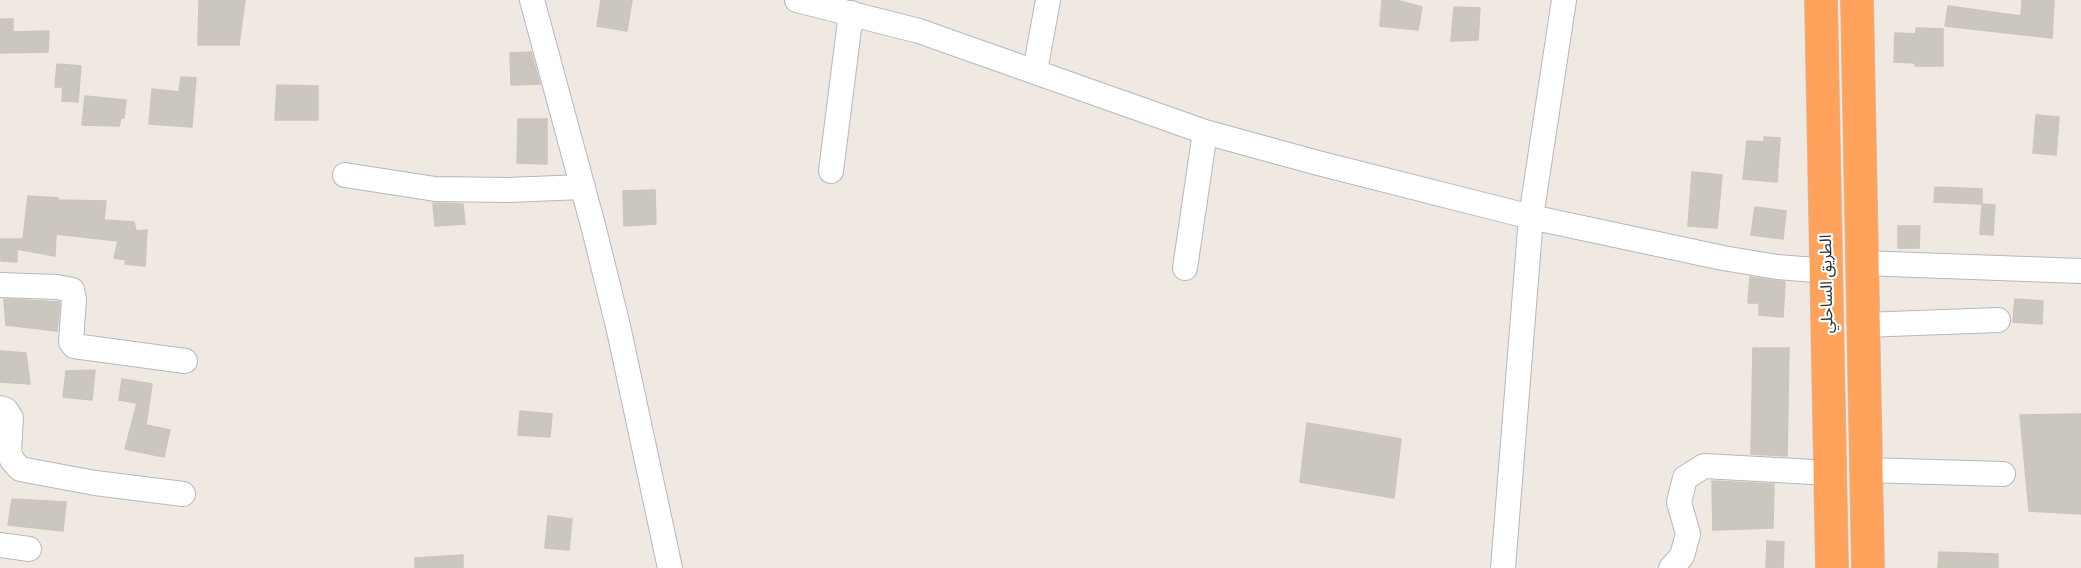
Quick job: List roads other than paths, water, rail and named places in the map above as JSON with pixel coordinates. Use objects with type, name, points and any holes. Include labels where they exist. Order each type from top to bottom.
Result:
[{"type":"highway","name":"الطريق الساحلي","points":[[1821,0],[1832,568]]},
{"type":"highway","points":[[1857,0],[1868,568]]},
{"type":"street","points":[[532,0],[583,187],[620,337],[670,568]]},
{"type":"street","points":[[797,0],[823,3],[919,31],[1205,132],[1318,163],[1531,217],[1723,258],[1777,267],[1828,271]]},
{"type":"street","points":[[1035,71],[1048,0]]},
{"type":"street","points":[[1503,568],[1531,217],[1564,0]]},
{"type":"street","points":[[831,171],[851,13]]},
{"type":"street","points":[[1185,268],[1205,132]]},
{"type":"street","points":[[345,175],[435,189],[507,190],[583,187]]},
{"type":"street","points":[[1862,263],[2081,271]]},
{"type":"street","points":[[0,285],[57,287],[72,290],[74,299],[71,342],[74,346],[185,361]]},
{"type":"street","points":[[1863,325],[1998,320]]},
{"type":"street","points":[[0,408],[6,410],[11,418],[9,451],[12,460],[20,469],[95,483],[183,494]]},
{"type":"street","points":[[1671,568],[1682,556],[1688,534],[1679,502],[1684,478],[1704,466],[1831,473]]},
{"type":"street","points":[[1866,470],[2003,474]]},
{"type":"street","points":[[0,545],[29,549]]}]
